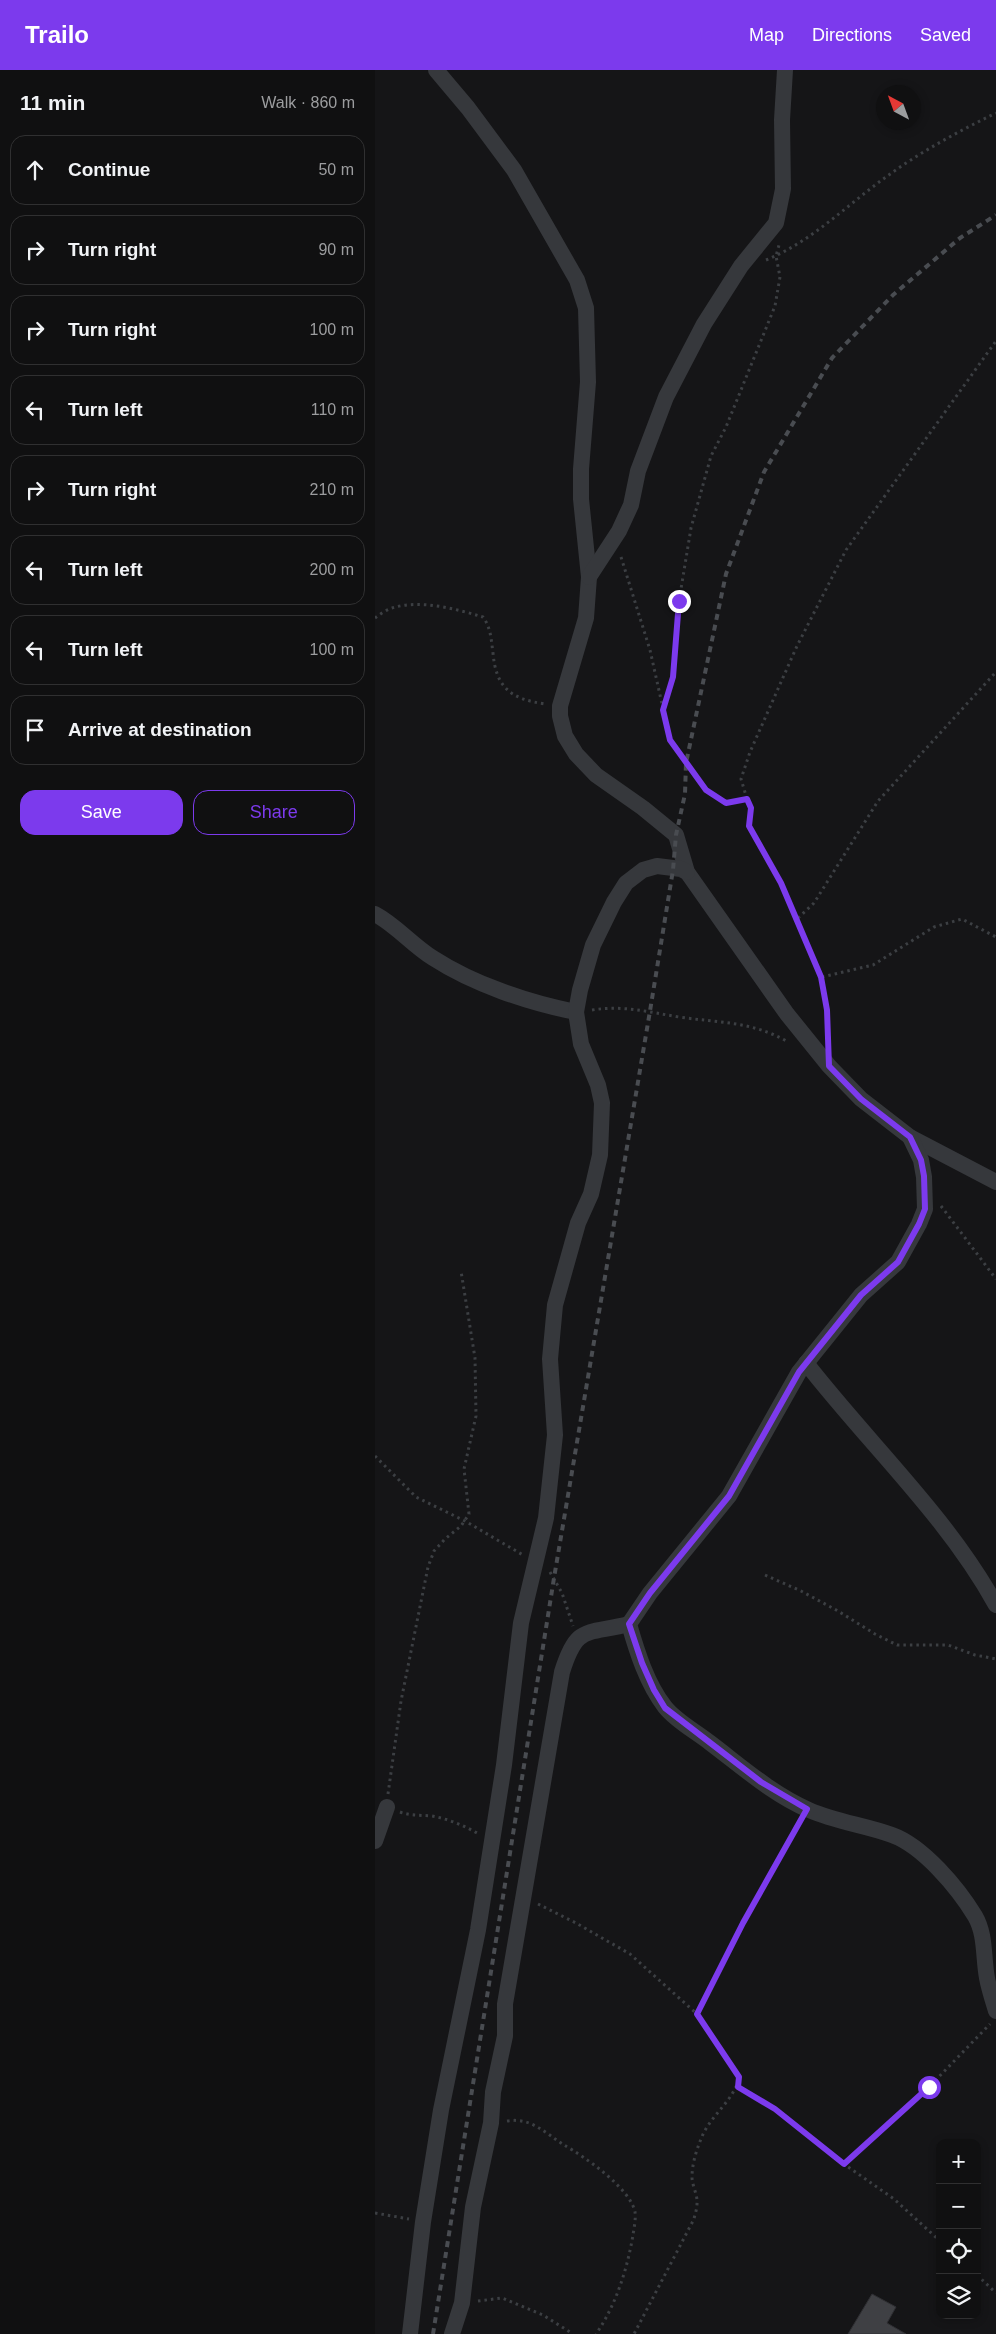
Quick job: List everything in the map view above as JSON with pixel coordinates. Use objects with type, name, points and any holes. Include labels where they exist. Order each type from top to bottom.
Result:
[{"type":"street","points":[[436,70],[468,108],[514,170],[577,280],[586,308],[587,382],[581,469],[581,499],[589,577],[586,618],[560,706],[560,716],[565,736],[576,754],[596,775],[643,808],[676,835],[687,872],[787,1014],[829,1066],[861,1099],[910,1137],[996,1182]]},
{"type":"street","points":[[589,577],[619,531],[631,505],[638,471],[666,397],[704,324],[741,266],[776,223],[783,189],[781,120],[785,70]]},
{"type":"street","points":[[410,2334],[423,2222],[441,2110],[478,1930],[504,1765],[521,1623],[546,1518],[555,1435],[550,1359],[555,1305],[577,1223],[591,1194],[603,1126],[602,1103],[598,1085],[581,1044],[576,1012],[593,945],[614,902],[626,883],[643,870],[657,866],[687,872]]},
{"type":"street","points":[[375,914],[435,959],[463,974],[550,1007],[576,1012]]},
{"type":"street","points":[[452,2334],[462,2303],[473,2207],[491,2123],[493,2092],[505,2036],[505,2004],[562,1672],[568,1653],[577,1638],[595,1630],[629,1624],[650,1593],[729,1496],[774,1414],[806,1363],[861,1295],[898,1262],[925,1209],[924,1176],[921,1160],[910,1137]]},
{"type":"street","points":[[806,1363],[843,1410],[903,1476],[945,1529],[996,1605]]},
{"type":"street","points":[[629,1624],[642,1663],[654,1690],[665,1708],[761,1782],[807,1809],[828,1818],[893,1835],[921,1851],[967,1903],[979,1924],[983,1937],[987,1979],[996,2011]]},
{"type":"street","points":[[375,1841],[387,1806]]},
{"type":"street","points":[[987,1979],[996,1963]]},
{"type":"path","points":[[741,266],[755,265],[805,239],[888,176],[996,113]]},
{"type":"path","points":[[663,710],[673,677],[679,601],[691,528],[711,456],[727,427],[775,306],[780,277],[775,256],[779,243],[776,223]]},
{"type":"path","points":[[829,1066],[827,1010],[821,977],[781,883],[749,826],[751,808],[741,779],[750,752],[797,646],[845,550],[996,341]]},
{"type":"path","points":[[619,531],[620,550],[624,567],[650,650],[670,740],[706,790],[726,803],[747,799]]},
{"type":"path","points":[[375,618],[389,608],[402,605],[458,610],[483,616],[490,627],[493,662],[501,683],[512,695],[529,701],[560,706]]},
{"type":"path","points":[[798,918],[814,903],[878,801],[996,672]]},
{"type":"path","points":[[821,977],[873,965],[934,927],[962,919],[996,937]]},
{"type":"path","points":[[576,1012],[611,1007],[629,1007],[681,1017],[724,1021],[760,1029],[791,1044]]},
{"type":"path","points":[[937,1199],[946,1215],[996,1279]]},
{"type":"path","points":[[461,1271],[475,1358],[476,1416],[464,1469],[469,1514],[465,1521],[434,1551],[428,1567],[401,1701],[387,1806],[410,1815],[432,1816],[460,1824],[491,1840]]},
{"type":"path","points":[[375,1456],[416,1497],[537,1559],[562,1593],[577,1638]]},
{"type":"path","points":[[765,1575],[801,1591],[875,1634],[897,1644],[948,1645],[975,1655],[996,1659]]},
{"type":"path","points":[[697,2014],[743,1923],[807,1809]]},
{"type":"path","points":[[524,1896],[630,1954],[697,2014],[739,2077],[738,2087],[715,2114],[701,2138],[694,2162],[692,2178],[698,2203],[695,2219],[634,2334]]},
{"type":"path","points":[[844,2164],[929,2087],[996,2018]]},
{"type":"path","points":[[738,2087],[775,2109],[844,2164],[894,2199],[936,2237]]},
{"type":"path","points":[[491,2123],[517,2119],[532,2123],[591,2164],[614,2183],[630,2201],[635,2213],[630,2254],[608,2317],[596,2334]]},
{"type":"path","points":[[375,2212],[423,2222]]},
{"type":"path","points":[[981,2279],[996,2293]]},
{"type":"path","points":[[462,2303],[502,2298],[543,2315],[573,2334]]},
{"type":"building","points":[[872,2294],[896,2307],[887,2323],[906,2334],[848,2334]]},
{"type":"railway","points":[[433,2334],[554,1578],[673,870],[676,835],[685,794],[686,763],[726,574],[764,472],[832,358],[893,295],[960,238],[996,215]]},
{"type":"route","points":[[679,601],[673,677],[663,710],[670,740],[706,790],[726,803],[747,799],[751,808],[749,826],[781,883],[821,977],[827,1010],[829,1066],[861,1099],[910,1137],[921,1160],[924,1176],[925,1209],[898,1262],[861,1295],[799,1372],[729,1496],[650,1593],[629,1624],[642,1663],[654,1690],[665,1708],[761,1782],[807,1809],[743,1923],[697,2014],[739,2077],[738,2087],[775,2109],[844,2164],[929,2087]]}]
